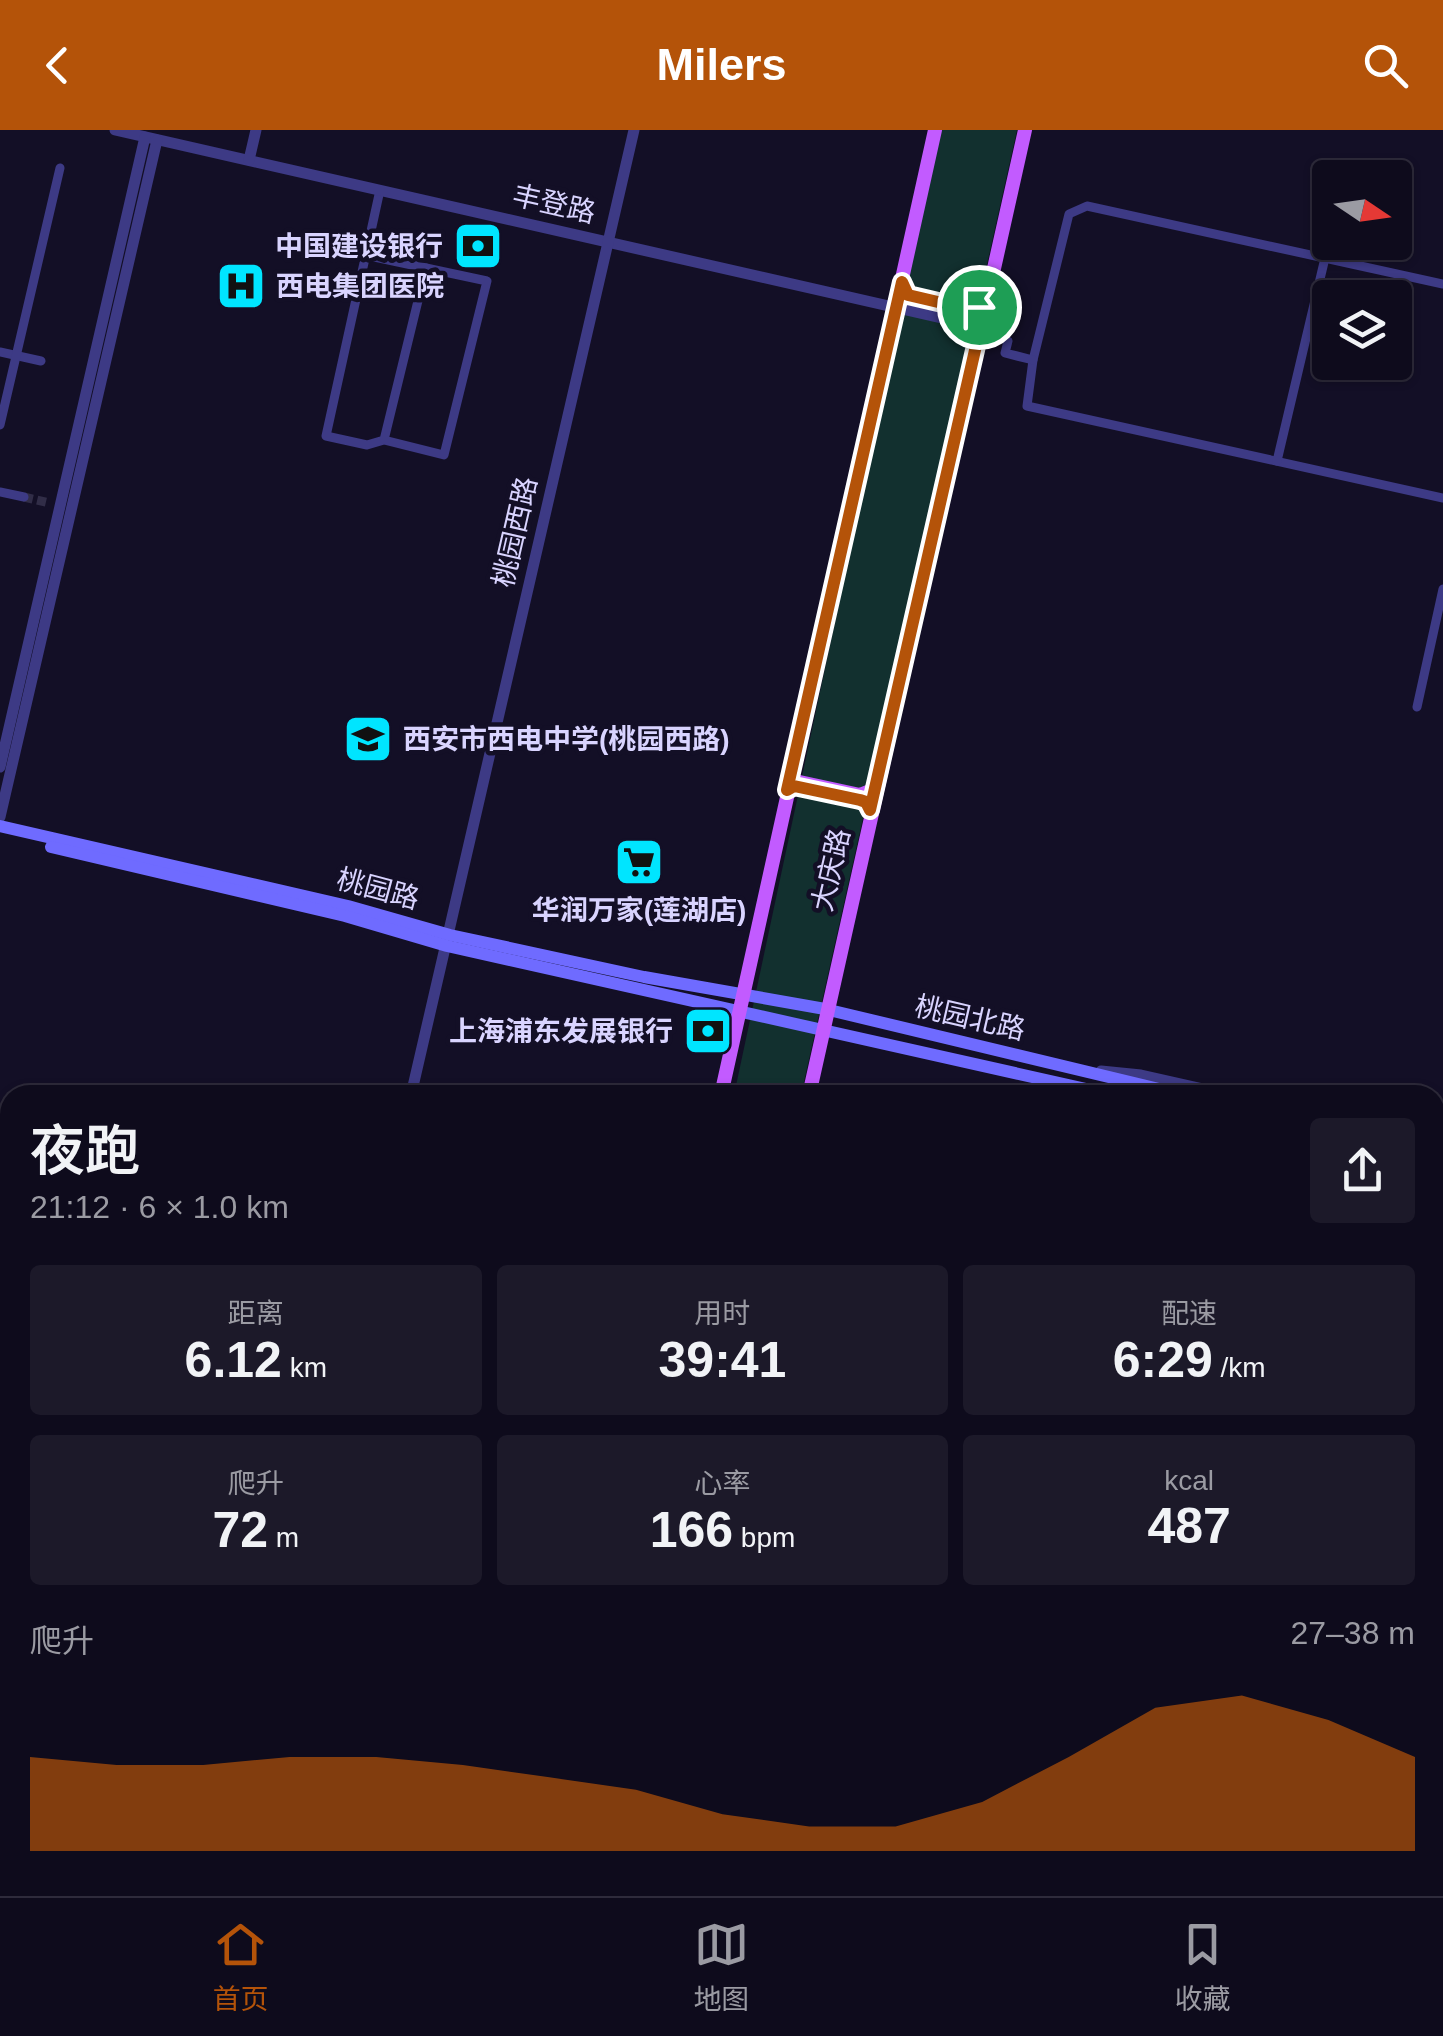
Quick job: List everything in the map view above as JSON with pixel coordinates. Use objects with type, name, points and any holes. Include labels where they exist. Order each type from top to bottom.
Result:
[{"type":"main road","points":[[722,1085],[935,130]]},
{"type":"main road","name":"大庆路","points":[[811,1085],[1025,130]]},
{"type":"main road","points":[[902,282],[908,295],[968,309],[986,302]]},
{"type":"main road","points":[[896,308],[907,299],[970,313],[981,326]]},
{"type":"main road","points":[[791,773],[795,781],[860,795],[875,789]]},
{"type":"main road","points":[[787,790],[794,786],[844,796],[866,802],[870,810]]},
{"type":"main road","name":"桃园路","points":[[0,826],[348,906],[448,940]]},
{"type":"main road","name":"桃园路","points":[[0,835],[448,940],[742,1003]]},
{"type":"main road","name":"桃园北路","points":[[742,1003],[825,1010],[1143,1085]]},
{"type":"main road","name":"桃园北路","points":[[742,1003],[823,1029],[1070,1085]]},
{"type":"street","name":"丰登路","points":[[115,130],[896,308]]},
{"type":"street","points":[[249,160],[256,130]]},
{"type":"street","name":"桃园西路","points":[[414,1085],[634,130]]},
{"type":"street","points":[[0,767],[56,505],[151,138]]},
{"type":"street","points":[[0,816],[151,138]]},
{"type":"street","points":[[0,425],[60,168]]},
{"type":"street","points":[[365,255],[487,281],[444,454],[384,440],[367,445],[326,436],[365,255],[380,190]]},
{"type":"street","points":[[1312,255],[1088,206],[1069,214],[1032,360],[1027,406],[1443,498]]},
{"type":"street","points":[[1277,461],[1325,260]]},
{"type":"street","points":[[1334,260],[1443,284]]},
{"type":"street","points":[[384,440],[426,268]]},
{"type":"street","points":[[981,326],[1008,341],[1005,353],[1032,360]]},
{"type":"street","points":[[0,352],[41,361]]},
{"type":"street","points":[[0,492],[24,497]]},
{"type":"street","points":[[1417,706],[1443,589]]},
{"type":"street","points":[[1074,1068],[1142,1074],[1188,1085]]},
{"type":"street","points":[[1058,1082],[1066,1085]]},
{"type":"green space","points":[[940,130],[1017,130],[803,1085],[736,1085]]},
{"type":"tunnel","points":[[24,497],[50,503]]},
{"type":"place","name":"中国建设银行","points":[[478,246]]},
{"type":"place","name":"西电集团医院","points":[[241,286]]},
{"type":"place","name":"西安市西电中学(桃园西路)","points":[[368,739]]},
{"type":"place","name":"华润万家(莲湖店)","points":[[639,862]]},
{"type":"place","name":"上海浦东发展银行","points":[[708,1031]]},
{"type":"route","points":[[902,282],[908,295],[968,309],[979,307],[986,302],[870,810],[860,800],[794,786],[787,790],[902,282]]}]
